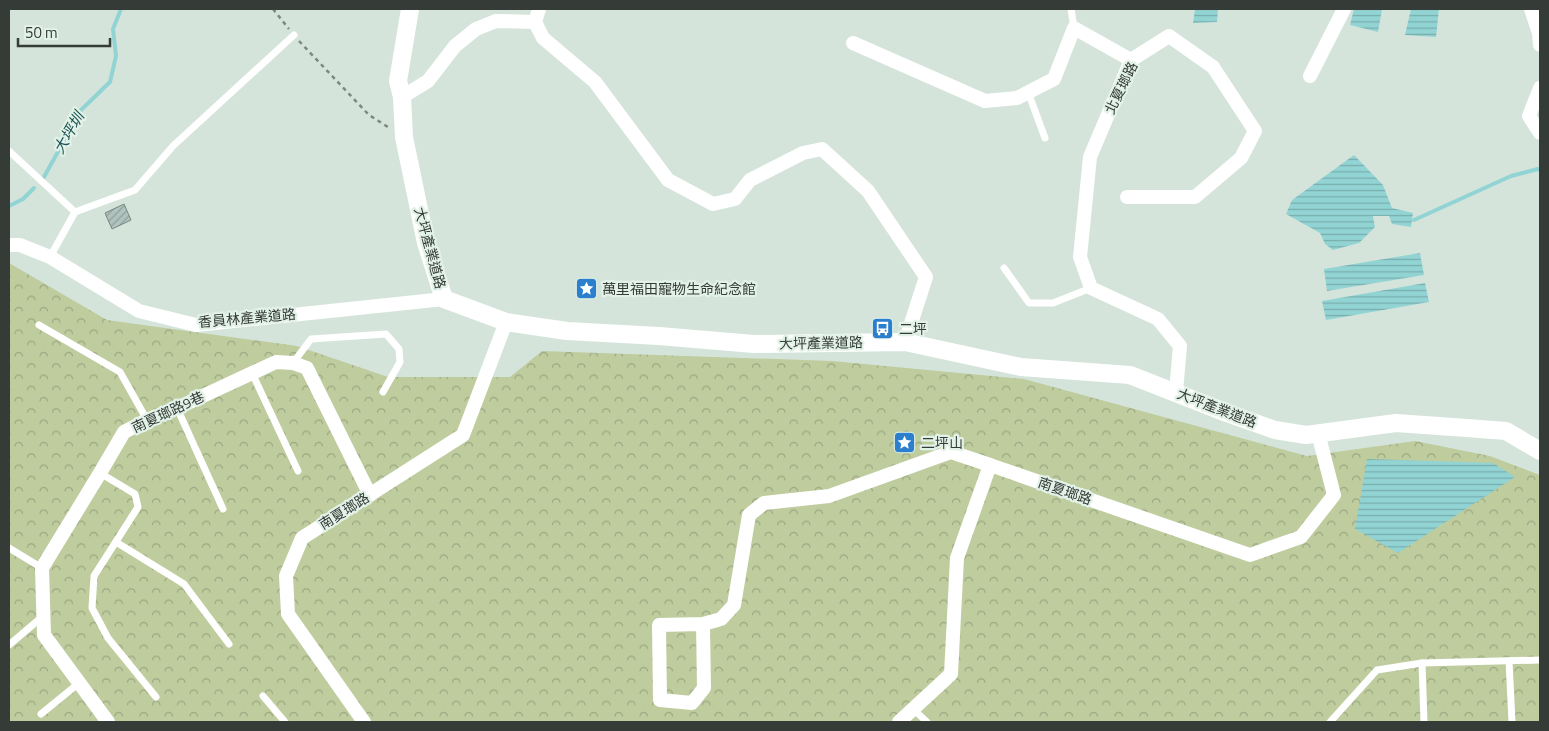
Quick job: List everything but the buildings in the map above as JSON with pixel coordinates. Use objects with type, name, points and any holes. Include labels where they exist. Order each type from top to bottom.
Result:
[{"type":"street","name":"大坪產業道路","points":[[410,9],[398,81],[402,97],[404,137],[426,243],[444,299],[506,322],[568,331],[754,344],[905,342],[1021,366],[1130,375],[1275,430],[1306,435],[1396,422],[1506,431],[1540,451]]},
{"type":"street","points":[[1310,76],[1344,9]]},
{"type":"street","points":[[1531,9],[1539,33],[1540,45]]},
{"type":"street","points":[[402,97],[428,81],[455,46],[476,29],[496,21],[537,16],[543,38],[595,82],[668,180],[713,204],[735,198],[750,180],[804,153],[822,148],[868,191],[926,277],[905,342]]},
{"type":"street","points":[[853,43],[985,101],[1017,98],[1054,79],[1074,28],[1131,60]]},
{"type":"street","name":"北夏瑯路","points":[[1091,288],[1080,257],[1090,157],[1131,60],[1169,36],[1213,67],[1255,131],[1240,158],[1195,196],[1127,197]]},
{"type":"street","points":[[1540,88],[1529,116],[1540,133]]},
{"type":"street","name":"香員林產業道路","points":[[9,245],[20,245],[50,258],[140,311],[196,325],[444,299]]},
{"type":"street","points":[[1091,288],[1158,319],[1180,346],[1176,392]]},
{"type":"street","name":"南夏瑯路","points":[[364,722],[288,614],[286,576],[302,538],[463,436],[506,322]]},
{"type":"street","name":"南夏瑯路9巷","points":[[42,568],[124,432],[276,362],[293,363]]},
{"type":"street","points":[[293,363],[307,368],[370,495]]},
{"type":"street","name":"南夏瑯路","points":[[990,464],[1250,555],[1301,537],[1334,495],[1318,433]]},
{"type":"street","points":[[702,624],[704,688],[692,703],[660,700],[659,625],[702,624],[721,619],[734,605],[749,516],[764,503],[829,496],[951,452],[990,464],[957,558],[951,674],[899,722]]},
{"type":"street","points":[[42,568],[44,635],[108,722]]},
{"type":"lane","points":[[1071,9],[1074,28]]},
{"type":"lane","points":[[50,258],[75,212],[135,190],[173,146],[294,35]]},
{"type":"lane","points":[[1028,92],[1045,138]]},
{"type":"lane","points":[[9,152],[75,212]]},
{"type":"lane","points":[[1004,268],[1028,303],[1053,303],[1091,288]]},
{"type":"lane","points":[[39,325],[120,372],[147,420]]},
{"type":"lane","points":[[293,363],[311,339],[386,334],[399,349],[400,362],[383,392]]},
{"type":"lane","points":[[252,373],[298,471]]},
{"type":"lane","points":[[177,408],[222,509]]},
{"type":"lane","points":[[100,473],[135,494],[138,508],[94,576],[92,608],[108,638],[156,697]]},
{"type":"lane","points":[[116,542],[184,584],[229,644]]},
{"type":"lane","points":[[9,548],[42,568]]},
{"type":"lane","points":[[9,645],[43,617]]},
{"type":"lane","points":[[1330,722],[1377,670],[1422,663],[1540,660]]},
{"type":"lane","points":[[1509,661],[1512,722]]},
{"type":"lane","points":[[1422,663],[1424,722]]},
{"type":"lane","points":[[41,714],[79,683]]},
{"type":"lane","points":[[263,696],[285,722]]},
{"type":"lane","points":[[913,709],[927,722]]},
{"type":"path","points":[[274,9],[294,35],[369,115],[404,137]]},
{"type":"green space","points":[[9,263],[107,320],[297,346],[388,377],[510,377],[542,351],[832,361],[1024,379],[1307,456],[1415,441],[1490,456],[1540,475],[1540,722],[9,722]]},
{"type":"water","points":[[1195,9],[1218,9],[1217,22],[1193,23]]},
{"type":"water","points":[[1354,9],[1382,9],[1378,32],[1350,25]]},
{"type":"water","points":[[1411,9],[1439,9],[1436,37],[1405,35]]},
{"type":"water","points":[[1354,155],[1383,185],[1392,208],[1413,213],[1411,227],[1392,224],[1389,216],[1373,216],[1375,227],[1359,243],[1333,250],[1325,244],[1320,233],[1286,214],[1292,200]]},
{"type":"water","points":[[1420,253],[1424,275],[1327,291],[1324,269]]},
{"type":"water","points":[[1425,283],[1429,302],[1326,320],[1322,301]]},
{"type":"water","points":[[1367,459],[1493,463],[1515,477],[1398,553],[1355,529]]},
{"type":"waterway","name":"大坪圳","points":[[44,177],[81,110],[110,82],[116,56],[113,29],[121,9]]},
{"type":"waterway","points":[[1414,220],[1511,176],[1540,170]]},
{"type":"waterway","name":"大坪圳","points":[[9,206],[23,199],[34,188]]},
{"type":"place","name":"萬里福田寵物生命紀念館","points":[[586,289]]},
{"type":"place","name":"二坪","points":[[883,329]]},
{"type":"place","name":"二坪山","points":[[905,443]]}]
